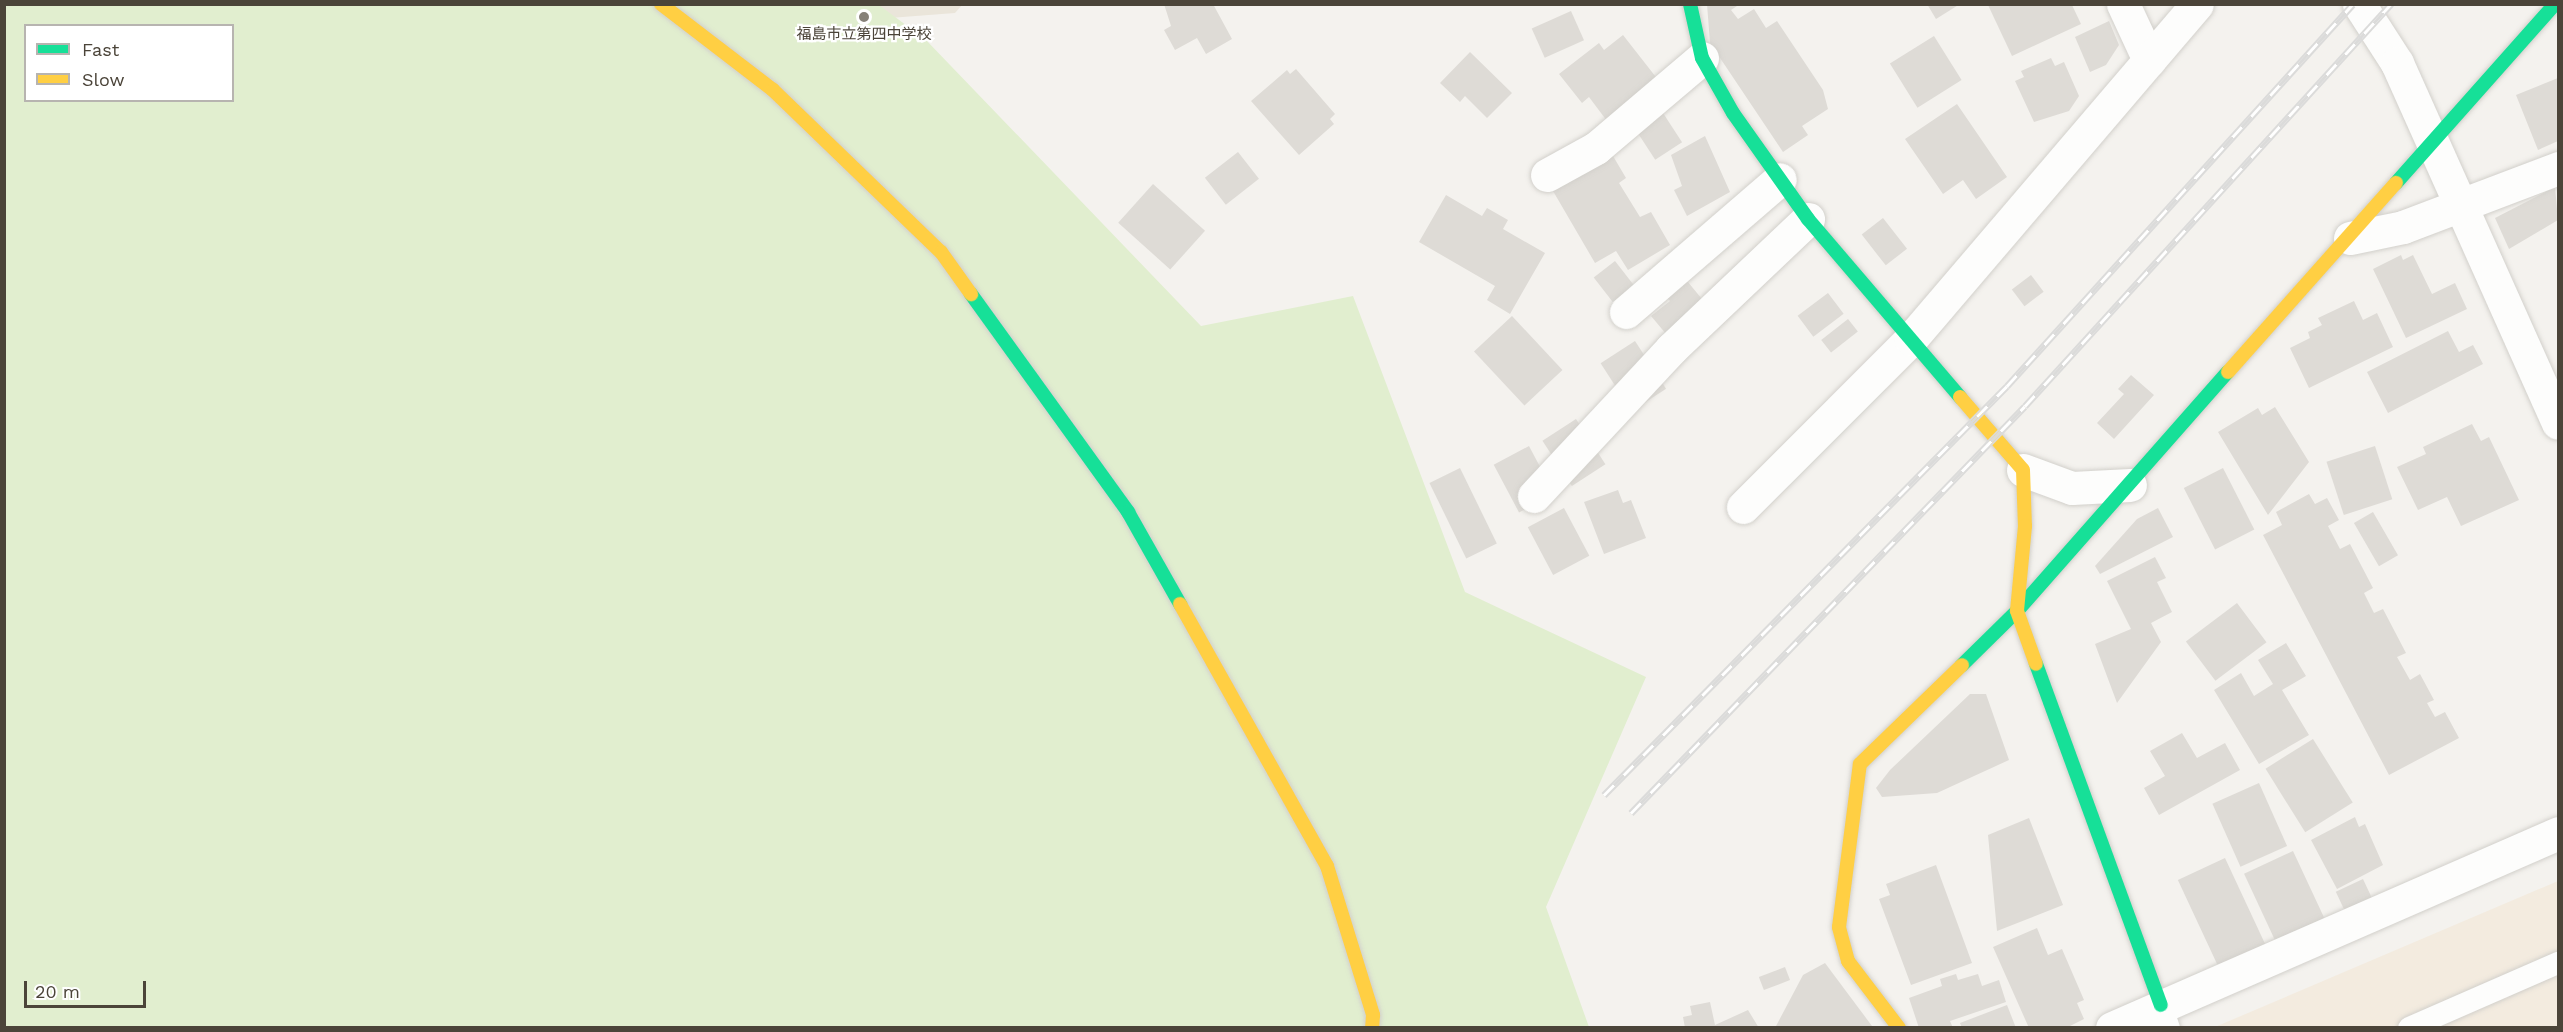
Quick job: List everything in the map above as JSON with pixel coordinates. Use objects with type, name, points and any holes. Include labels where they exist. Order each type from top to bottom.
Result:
[{"type":"street","points":[[661,4],[772,90],[941,252],[1128,512],[1327,866],[1373,1015],[1372,1028]]},
{"type":"street","points":[[1690,4],[1702,58],[1808,219],[2023,470],[2072,488],[2130,485]]},
{"type":"street","points":[[2123,4],[2149,60]]},
{"type":"street","points":[[1743,507],[1911,339],[2197,4]]},
{"type":"street","points":[[2359,4],[2397,63],[2559,423]]},
{"type":"street","points":[[1899,1028],[1848,961],[1839,927],[1860,764],[2017,611],[2433,145],[2555,4]]},
{"type":"street","points":[[1547,175],[1596,148],[1702,58]]},
{"type":"street","points":[[2350,238],[2461,207],[2559,168]]},
{"type":"street","points":[[1626,312],[1780,179]]},
{"type":"street","points":[[1534,496],[1671,349],[1808,219]]},
{"type":"street","points":[[2023,470],[2025,526],[2017,611],[2165,1016]]},
{"type":"street","points":[[2112,1028],[2165,1016],[2559,833]]},
{"type":"lane","points":[[2409,1028],[2559,963]]},
{"type":"shaded area","name":"福島市立第四中学校","points":[[813,5],[962,5],[955,13],[837,22]]},
{"type":"shaded area","points":[[2558,881],[2558,1027],[2215,1027]]},
{"type":"green space","points":[[5,5],[879,5],[926,40],[1201,326],[1353,296],[1465,592],[1646,677],[1546,907],[1589,1027],[5,1028]]},
{"type":"building","points":[[1164,4],[1213,4],[1232,39],[1206,54],[1197,38],[1175,50],[1164,30],[1171,26]]},
{"type":"building","points":[[1707,4],[1740,4],[1731,10],[1738,19],[1754,9],[1766,28],[1777,21],[1823,90],[1828,109],[1802,126],[1808,135],[1783,152],[1710,43]]},
{"type":"building","points":[[1927,4],[1960,4],[1936,19]]},
{"type":"building","points":[[1988,5],[2072,5],[2081,24],[2012,56]]},
{"type":"building","points":[[1571,11],[1584,40],[1545,58],[1532,28]]},
{"type":"building","points":[[2109,21],[2119,45],[2106,65],[2090,72],[2075,37]]},
{"type":"building","points":[[1623,35],[1659,81],[1607,121],[1589,97],[1582,103],[1559,74],[1599,43],[1604,50]]},
{"type":"building","points":[[1934,36],[1962,80],[1917,108],[1890,64]]},
{"type":"building","points":[[1470,52],[1512,93],[1487,118],[1465,96],[1460,102],[1440,83]]},
{"type":"building","points":[[2051,58],[2055,66],[2064,62],[2079,96],[2069,111],[2034,122],[2015,81],[2024,77],[2021,71]]},
{"type":"building","points":[[1296,69],[1335,114],[1330,119],[1334,124],[1299,155],[1251,101],[1287,70],[1290,74]]},
{"type":"building","points":[[2558,78],[2558,141],[2538,150],[2516,95]]},
{"type":"building","points":[[1957,104],[2007,177],[1976,199],[1963,180],[1943,194],[1905,139]]},
{"type":"building","points":[[1663,113],[1682,142],[1655,160],[1636,130]]},
{"type":"building","points":[[1705,136],[1730,192],[1687,216],[1674,190],[1682,186],[1671,155]]},
{"type":"building","points":[[1238,152],[1259,179],[1226,205],[1205,178]]},
{"type":"building","points":[[1613,156],[1626,178],[1619,183],[1640,217],[1651,212],[1670,245],[1628,270],[1616,251],[1595,263],[1553,191]]},
{"type":"building","points":[[1153,184],[1205,231],[1170,269],[1118,223]]},
{"type":"building","points":[[2555,187],[2558,220],[2509,249],[2495,218]]},
{"type":"building","points":[[1446,195],[1482,216],[1487,208],[1508,220],[1503,229],[1545,253],[1510,314],[1487,300],[1495,286],[1419,242]]},
{"type":"building","points":[[1883,218],[1907,249],[1886,265],[1862,235]]},
{"type":"building","points":[[2401,255],[2403,260],[2413,255],[2432,294],[2455,283],[2467,309],[2406,338],[2373,269]]},
{"type":"building","points":[[1615,261],[1634,285],[1613,302],[1594,278]]},
{"type":"building","points":[[2031,275],[2044,292],[2024,306],[2012,289]]},
{"type":"building","points":[[1683,276],[1711,310],[1672,341],[1651,316],[1670,301],[1663,293]]},
{"type":"building","points":[[1828,293],[1844,314],[1813,337],[1798,316]]},
{"type":"building","points":[[2354,301],[2363,320],[2377,313],[2393,347],[2309,388],[2290,348],[2310,338],[2308,332],[2322,325],[2318,318]]},
{"type":"building","points":[[1512,316],[1562,370],[1524,406],[1474,351]]},
{"type":"building","points":[[1848,319],[1858,332],[1831,353],[1821,340]]},
{"type":"building","points":[[2448,331],[2459,352],[2473,345],[2483,364],[2388,413],[2367,372]]},
{"type":"building","points":[[1635,341],[1666,389],[1632,411],[1601,363]]},
{"type":"building","points":[[2131,375],[2154,395],[2114,439],[2097,423],[2124,394],[2118,389]]},
{"type":"building","points":[[2275,407],[2309,462],[2268,515],[2218,432],[2258,408],[2262,415]]},
{"type":"building","points":[[1576,419],[1605,464],[1572,486],[1542,441]]},
{"type":"building","points":[[2472,424],[2481,441],[2489,437],[2519,500],[2461,526],[2447,497],[2418,510],[2397,467],[2426,454],[2423,447]]},
{"type":"building","points":[[1529,446],[1554,494],[1519,512],[1494,465]]},
{"type":"building","points":[[2375,446],[2392,499],[2344,515],[2326,462]]},
{"type":"building","points":[[1460,468],[1497,543],[1466,558],[1429,483]]},
{"type":"building","points":[[2223,468],[2254,529],[2215,549],[2184,488]]},
{"type":"building","points":[[1618,490],[1623,503],[1631,500],[1646,538],[1604,554],[1584,502]]},
{"type":"building","points":[[2309,494],[2315,504],[2327,498],[2339,520],[2328,526],[2340,549],[2350,544],[2373,588],[2364,593],[2374,613],[2383,609],[2406,653],[2397,657],[2410,680],[2420,674],[2434,700],[2427,703],[2435,717],[2445,712],[2459,738],[2389,775],[2263,535],[2282,525],[2276,512]]},
{"type":"building","points":[[1564,508],[1589,556],[1553,575],[1528,527]]},
{"type":"building","points":[[2158,508],[2173,537],[2100,574],[2095,566],[2137,519]]},
{"type":"building","points":[[2373,512],[2398,555],[2379,566],[2354,523]]},
{"type":"building","points":[[2155,557],[2166,578],[2157,582],[2172,612],[2151,623],[2161,642],[2117,703],[2095,644],[2131,629],[2107,581]]},
{"type":"building","points":[[2237,603],[2266,642],[2215,681],[2186,642]]},
{"type":"building","points":[[2286,643],[2306,676],[2282,690],[2309,735],[2259,764],[2214,690],[2241,673],[2254,696],[2273,684],[2258,660]]},
{"type":"building","points":[[1970,694],[1986,694],[2009,760],[1937,793],[1882,797],[1876,788],[1890,770]]},
{"type":"building","points":[[2182,733],[2197,758],[2225,743],[2240,770],[2159,815],[2144,788],[2165,776],[2150,751]]},
{"type":"building","points":[[2313,739],[2353,803],[2305,832],[2266,769]]},
{"type":"building","points":[[2259,783],[2287,846],[2240,867],[2212,804]]},
{"type":"building","points":[[2355,817],[2359,827],[2365,824],[2383,865],[2337,889],[2311,840]]},
{"type":"building","points":[[2029,818],[2063,905],[1997,931],[1988,835]]},
{"type":"building","points":[[2293,851],[2324,918],[2275,941],[2244,874]]},
{"type":"building","points":[[2225,858],[2266,947],[2219,969],[2178,880]]},
{"type":"building","points":[[1936,865],[1972,963],[1911,985],[1879,899],[1890,895],[1886,884]]},
{"type":"building","points":[[2363,879],[2373,900],[2346,913],[2336,892]]},
{"type":"building","points":[[2037,928],[2048,955],[2062,949],[2084,1000],[2077,1003],[2084,1019],[2066,1028],[2029,1028],[1993,947]]},
{"type":"building","points":[[1825,963],[1872,1026],[1775,1028],[1803,975]]},
{"type":"building","points":[[1785,967],[1790,980],[1764,990],[1759,977]]},
{"type":"building","points":[[1956,974],[1958,980],[1978,974],[1982,986],[1999,980],[2006,1002],[1950,1021],[1953,1028],[1919,1028],[1909,998],[1942,986],[1940,979]]},
{"type":"building","points":[[1710,1002],[1715,1025],[1748,1010],[1759,1028],[1685,1028],[1683,1017],[1692,1015],[1690,1006]]},
{"type":"building","points":[[2007,1005],[2016,1028],[1962,1028],[1960,1023]]},
{"type":"railway","points":[[1604,795],[2007,386],[2353,4]]},
{"type":"railway","points":[[1631,813],[2025,406],[2391,4]]},
{"type":"traffic: fast","points":[[1690,4],[1702,58],[1733,113],[1808,219],[1960,397]]},
{"type":"traffic: fast","points":[[2396,183],[2555,4]]},
{"type":"traffic: fast","points":[[971,294],[1128,512],[1180,604]]},
{"type":"traffic: fast","points":[[1962,665],[2017,611],[2228,372]]},
{"type":"traffic: fast","points":[[2036,664],[2161,1005]]},
{"type":"traffic: slow","points":[[661,4],[773,90],[941,252],[971,294]]},
{"type":"traffic: slow","points":[[2228,372],[2396,183]]},
{"type":"traffic: slow","points":[[1960,397],[2023,470],[2025,526],[2017,611],[2036,664]]},
{"type":"traffic: slow","points":[[1180,604],[1327,866],[1373,1015],[1372,1028]]},
{"type":"traffic: slow","points":[[1899,1028],[1848,961],[1839,927],[1860,764],[1962,665]]},
{"type":"place","name":"福島市立第四中学校","points":[[864,17]]}]
